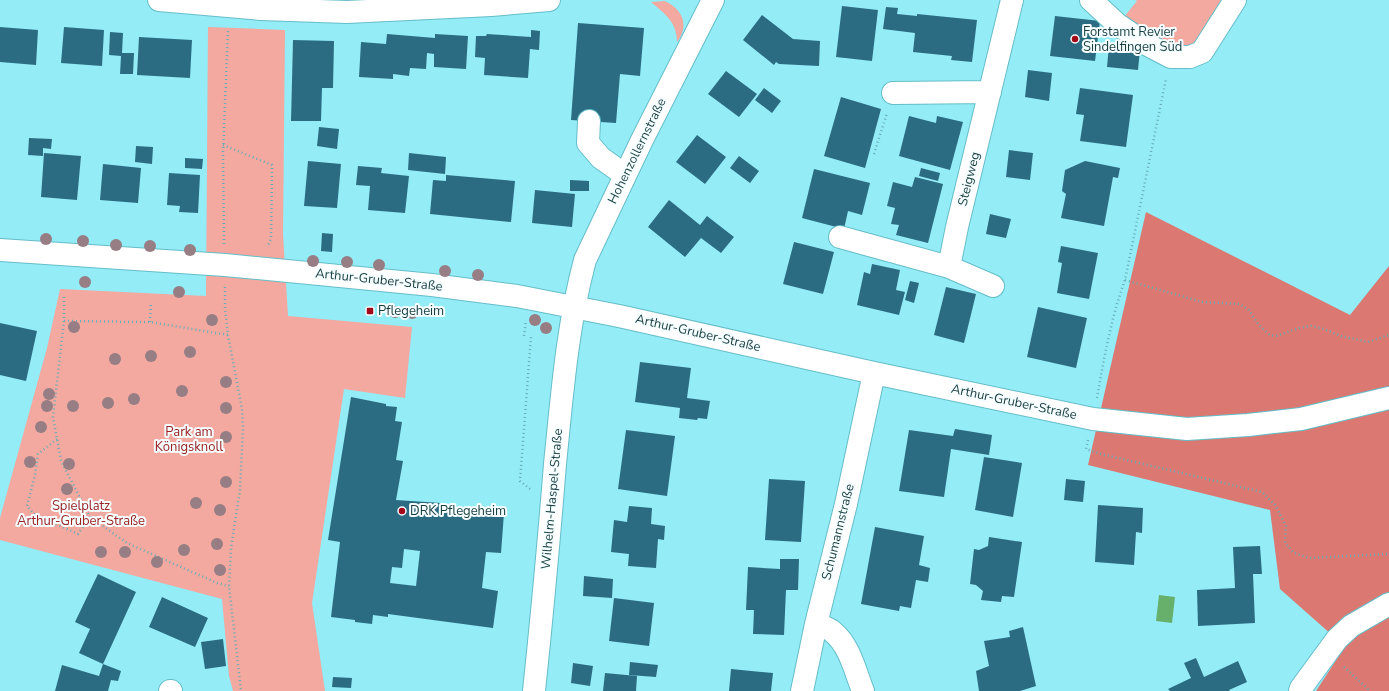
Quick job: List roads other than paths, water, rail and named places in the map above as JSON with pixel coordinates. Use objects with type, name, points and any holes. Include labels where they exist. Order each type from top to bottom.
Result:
[{"type":"street","points":[[159,0],[277,10],[347,12],[491,5],[549,0]]},
{"type":"street","name":"Hohenzollernstraße","points":[[574,308],[585,260],[625,175],[713,0]]},
{"type":"street","name":"Steigweg","points":[[949,267],[957,227],[1012,0]]},
{"type":"street","points":[[1091,0],[1117,24],[1146,44],[1171,57],[1190,57],[1202,52],[1235,0]]},
{"type":"street","points":[[893,93],[990,92]]},
{"type":"street","points":[[589,121],[588,143],[601,158],[625,175]]},
{"type":"street","points":[[840,237],[949,267],[993,286]]},
{"type":"street","name":"Arthur-Gruber-Straße","points":[[0,250],[225,265],[432,285],[517,296],[619,316],[874,373],[1093,419],[1187,429],[1248,425],[1301,419],[1389,398]]},
{"type":"street","name":"Wilhelm-Haspel-Straße","points":[[534,691],[563,379],[574,308]]},
{"type":"street","name":"Schumannstraße","points":[[802,691],[816,624],[846,504],[874,373]]},
{"type":"street","points":[[1300,691],[1337,639],[1351,626],[1389,604]]},
{"type":"street","points":[[816,624],[832,630],[842,640],[863,691]]},
{"type":"place","name":"Forstamt Revier Sindelfingen Süd","points":[[1075,39]]},
{"type":"place","name":"Pflegeheim","points":[[370,311]]},
{"type":"place","name":"DRK Pflegeheim","points":[[402,511]]},
{"type":"park label","name":"Park am Königsknoll","points":[[189,440]]},
{"type":"park label","name":"Spielplatz Arthur-Gruber-Straße","points":[[81,514]]}]
